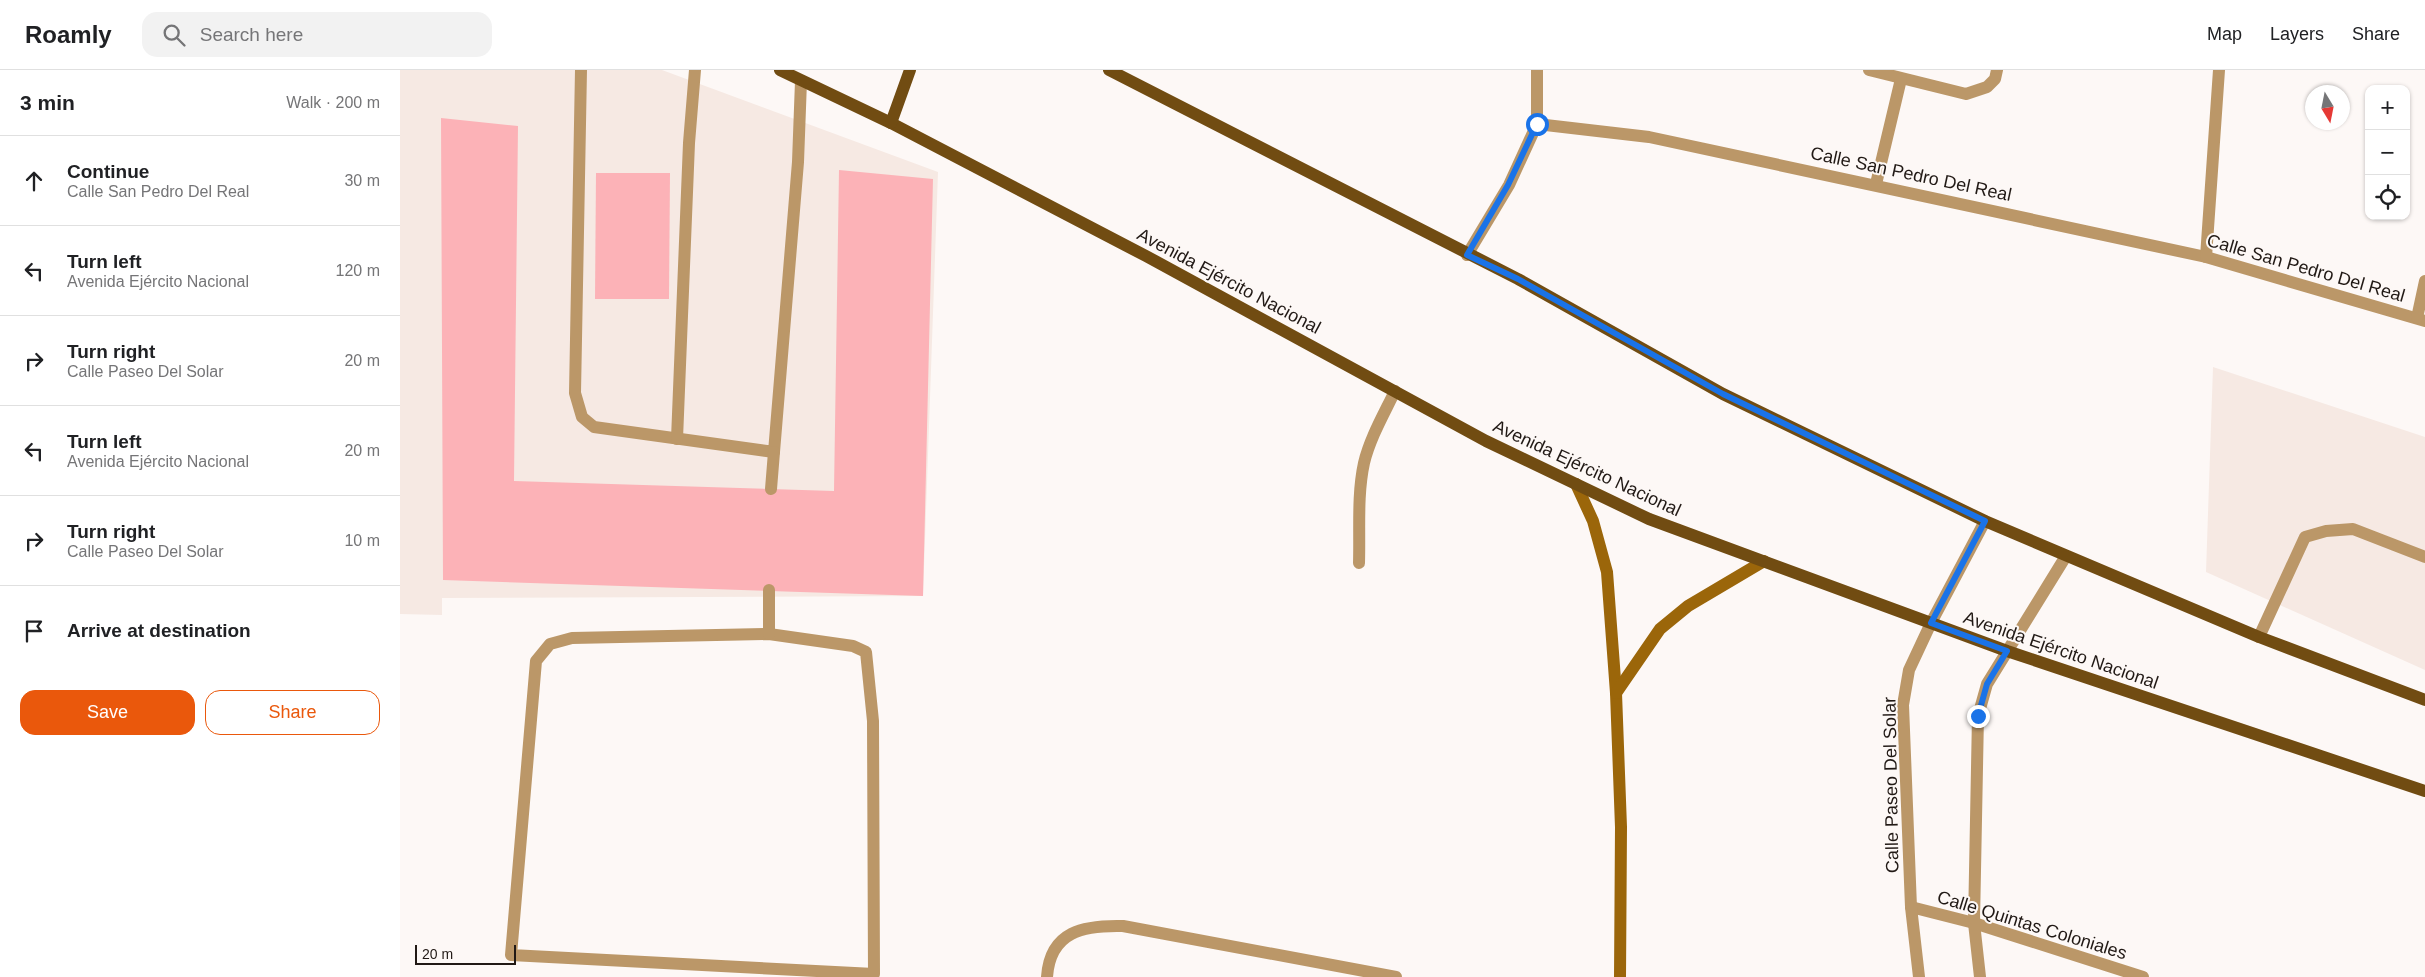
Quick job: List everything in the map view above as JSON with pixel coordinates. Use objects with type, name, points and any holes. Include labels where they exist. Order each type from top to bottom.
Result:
[{"type":"main road","name":"Avenida Ejército Nacional","points":[[780,70],[892,123],[1201,286],[1486,441],[1649,519],[2007,651],[2425,791]]},
{"type":"main road","points":[[892,123],[910,70]]},
{"type":"main road","points":[[1109,70],[1467,255],[1518,279],[1723,394],[1985,521],[2259,637],[2425,700]]},
{"type":"street","points":[[581,70],[575,393],[582,418],[594,427],[774,452]]},
{"type":"street","points":[[677,439],[689,143],[695,70]]},
{"type":"street","points":[[1467,255],[1508,185],[1537,124],[1537,70]]},
{"type":"street","points":[[1869,70],[1966,94],[1987,87],[1995,79],[1997,70]]},
{"type":"street","points":[[2206,257],[2219,70]]},
{"type":"street","points":[[1876,184],[1901,79]]},
{"type":"street","points":[[771,489],[798,162],[801,81]]},
{"type":"street","name":"Calle San Pedro Del Real","points":[[1537,124],[1649,136],[2206,257],[2421,320],[2425,281]]},
{"type":"street","points":[[1359,563],[1361,484],[1364,462],[1373,436],[1395,391]]},
{"type":"street","points":[[1576,484],[1593,521],[1607,572],[1616,693],[1621,827],[1620,977]]},
{"type":"street","name":"Calle Paseo Del Solar","points":[[1919,977],[1911,907],[1903,705],[1910,670],[1931,623],[1985,521]]},
{"type":"street","points":[[2259,637],[2305,537],[2326,531],[2353,529],[2425,557]]},
{"type":"street","points":[[1980,977],[1974,923],[1978,716],[1987,684],[2066,556]]},
{"type":"street","points":[[1616,693],[1660,629],[1688,606],[1764,561]]},
{"type":"street","points":[[769,634],[770,590]]},
{"type":"street","points":[[769,634],[853,646],[866,652],[873,716],[874,974],[511,955],[536,661],[550,644],[572,638],[769,634]]},
{"type":"street","name":"Calle Quintas Coloniales","points":[[1911,907],[1974,923],[2143,977]]},
{"type":"street","points":[[1047,977],[1048,962],[1060,942],[1078,930],[1099,926],[1123,926],[1396,977]]},
{"type":"shaded area","points":[[400,70],[662,70],[938,172],[923,596],[442,598],[442,615],[400,614]]},
{"type":"shaded area","points":[[2213,367],[2425,437],[2425,670],[2206,572]]},
{"type":"building","points":[[441,118],[518,126],[514,481],[834,491],[839,170],[933,179],[923,596],[443,580]]},
{"type":"building","points":[[596,173],[670,173],[669,299],[595,299]]},
{"type":"route","points":[[1537,124],[1508,185],[1467,255],[1518,279],[1723,394],[1985,521],[1931,623],[2007,651],[1987,684],[1978,716]]}]
